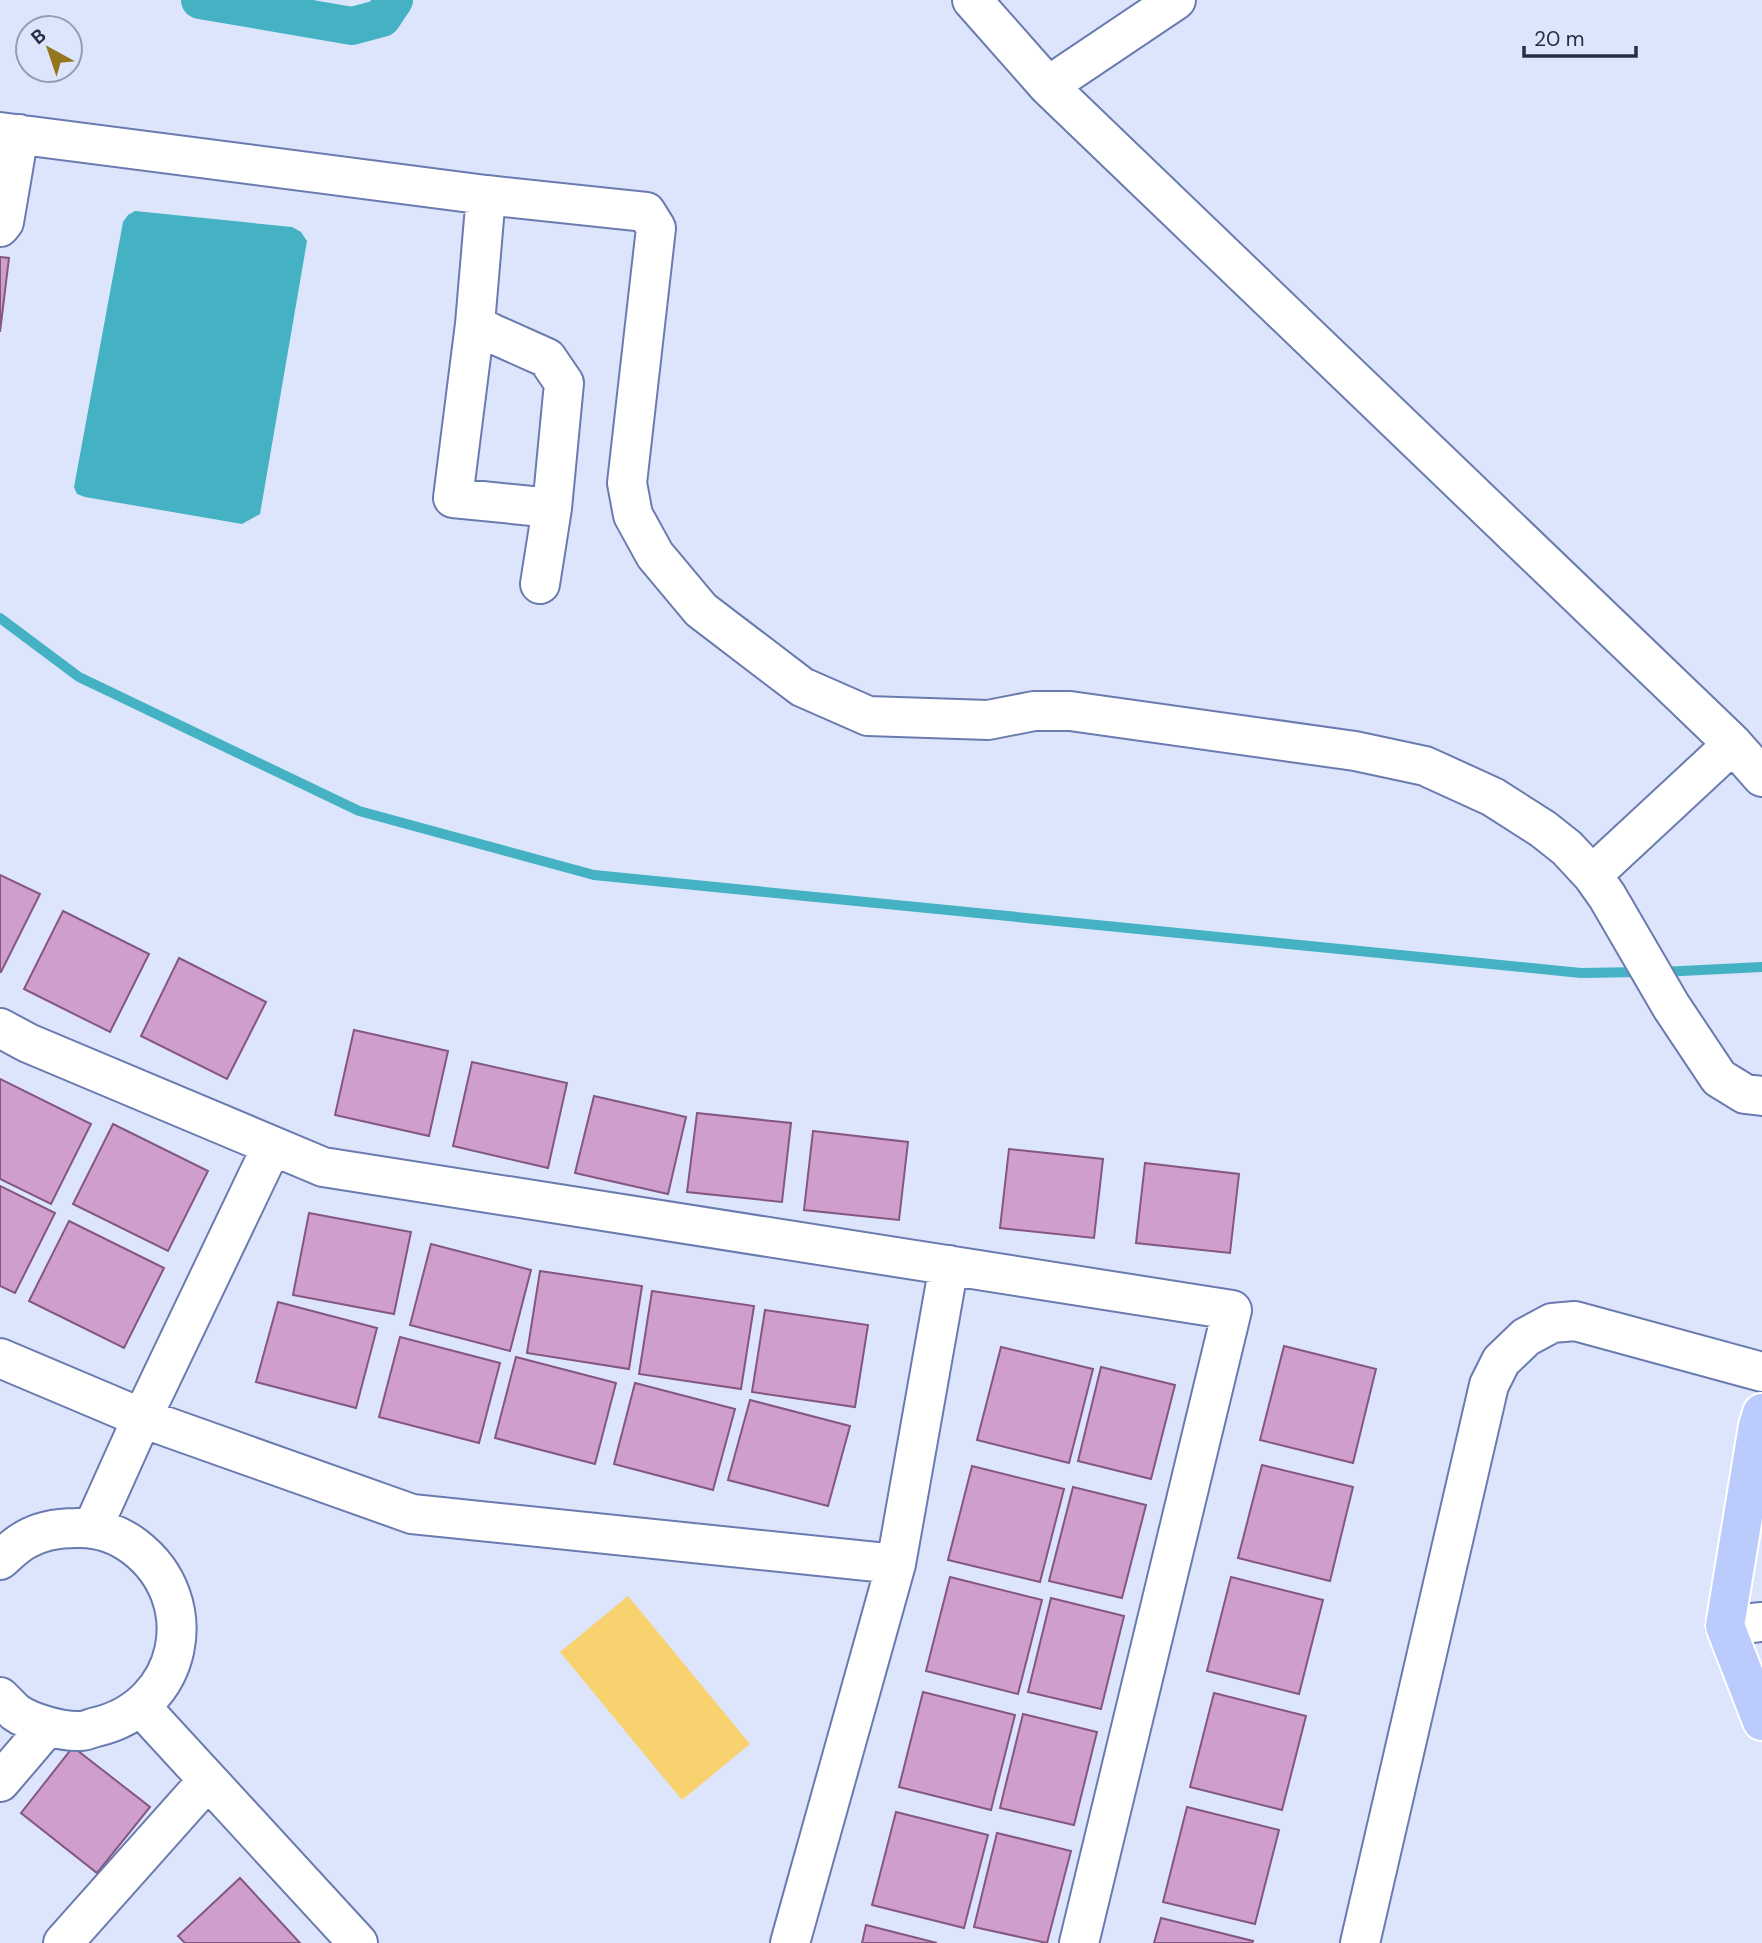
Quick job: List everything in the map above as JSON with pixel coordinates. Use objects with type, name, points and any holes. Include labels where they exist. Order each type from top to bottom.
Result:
[{"type":"main road","points":[[1762,1413],[1758,1426],[1744,1624],[1762,1720]]},
{"type":"street","points":[[972,0],[1048,86],[1732,744],[1762,777]]},
{"type":"street","points":[[1048,86],[1176,0]]},
{"type":"street","points":[[0,227],[4,222],[9,133],[486,195],[646,212],[656,228],[627,483],[633,515],[655,555],[701,610],[802,687],[868,716],[988,720],[1034,711],[1070,711],[1355,751],[1425,766],[1493,797],[1544,829],[1567,848],[1600,885],[1671,1006],[1719,1078],[1745,1094],[1762,1096]]},
{"type":"street","points":[[486,195],[475,324],[453,498],[552,508]]},
{"type":"street","points":[[475,324],[547,358],[564,383],[552,508],[540,584]]},
{"type":"street","points":[[1600,885],[1732,744]]},
{"type":"street","points":[[0,1028],[28,1043],[323,1167],[1232,1310],[1079,1943]]},
{"type":"street","points":[[93,1527],[272,1146]]},
{"type":"street","points":[[790,1943],[896,1564],[949,1265]]},
{"type":"street","points":[[1360,1943],[1489,1385],[1501,1360],[1527,1337],[1552,1323],[1575,1321],[1762,1372]]},
{"type":"street","points":[[0,1358],[142,1418],[412,1514],[896,1564]]},
{"type":"street","points":[[0,1560],[25,1539],[58,1528],[93,1527],[124,1538],[150,1559],[168,1586],[177,1618],[175,1651],[163,1681],[141,1707],[113,1723],[80,1731],[47,1727],[17,1714],[0,1697]]},
{"type":"street","points":[[141,1707],[358,1943]]},
{"type":"street","points":[[0,1782],[47,1727]]},
{"type":"street","points":[[63,1943],[208,1780]]},
{"type":"shaded area","points":[[628,1596],[750,1744],[682,1800],[560,1652]]},
{"type":"water","points":[[135,211],[292,227],[301,232],[307,241],[260,514],[242,524],[85,497],[77,494],[74,487],[123,222]]},
{"type":"building","points":[[0,257],[9,258],[0,332]]},
{"type":"building","points":[[0,875],[40,894],[1,972],[0,972]]},
{"type":"building","points":[[63,911],[149,954],[110,1032],[24,989]]},
{"type":"building","points":[[179,958],[266,1002],[227,1079],[141,1036]]},
{"type":"building","points":[[354,1030],[448,1051],[429,1136],[335,1115]]},
{"type":"building","points":[[472,1062],[567,1083],[548,1168],[453,1146]]},
{"type":"building","points":[[0,1079],[91,1124],[51,1204],[0,1179]]},
{"type":"building","points":[[594,1096],[686,1117],[668,1194],[575,1173]]},
{"type":"building","points":[[697,1113],[791,1123],[782,1202],[687,1192]]},
{"type":"building","points":[[113,1124],[208,1171],[168,1251],[73,1204]]},
{"type":"building","points":[[813,1131],[908,1142],[899,1220],[804,1210]]},
{"type":"building","points":[[1009,1149],[1103,1159],[1094,1238],[1000,1228]]},
{"type":"building","points":[[1145,1163],[1239,1174],[1230,1253],[1136,1243]]},
{"type":"building","points":[[0,1186],[55,1213],[15,1293],[0,1286]]},
{"type":"building","points":[[309,1213],[411,1232],[394,1314],[293,1295]]},
{"type":"building","points":[[69,1221],[164,1268],[124,1348],[29,1301]]},
{"type":"building","points":[[431,1244],[531,1270],[510,1351],[410,1325]]},
{"type":"building","points":[[540,1271],[642,1286],[629,1369],[527,1353]]},
{"type":"building","points":[[652,1291],[754,1306],[741,1389],[639,1374]]},
{"type":"building","points":[[278,1302],[377,1328],[356,1408],[256,1382]]},
{"type":"building","points":[[765,1310],[868,1325],[855,1407],[752,1392]]},
{"type":"building","points":[[400,1337],[500,1363],[479,1443],[379,1417]]},
{"type":"building","points":[[1284,1346],[1376,1369],[1353,1463],[1260,1440]]},
{"type":"building","points":[[1001,1347],[1093,1369],[1069,1463],[977,1440]]},
{"type":"building","points":[[516,1357],[616,1383],[595,1464],[495,1438]]},
{"type":"building","points":[[1101,1367],[1175,1385],[1151,1479],[1078,1461]]},
{"type":"building","points":[[635,1383],[735,1409],[713,1490],[614,1464]]},
{"type":"building","points":[[750,1400],[850,1426],[828,1506],[728,1480]]},
{"type":"building","points":[[1262,1465],[1353,1487],[1330,1581],[1238,1558]]},
{"type":"building","points":[[972,1466],[1064,1489],[1040,1582],[948,1560]]},
{"type":"building","points":[[1073,1487],[1146,1505],[1122,1598],[1049,1581]]},
{"type":"building","points":[[950,1577],[1042,1600],[1018,1694],[926,1671]]},
{"type":"building","points":[[1231,1577],[1323,1600],[1299,1694],[1207,1671]]},
{"type":"building","points":[[1051,1598],[1124,1616],[1101,1709],[1028,1692]]},
{"type":"building","points":[[923,1692],[1015,1715],[991,1810],[899,1787]]},
{"type":"building","points":[[1214,1693],[1306,1716],[1282,1810],[1190,1787]]},
{"type":"building","points":[[1023,1714],[1097,1732],[1074,1825],[1000,1808]]},
{"type":"building","points":[[73,1747],[150,1807],[97,1873],[21,1813]]},
{"type":"building","points":[[1187,1807],[1279,1830],[1255,1924],[1163,1902]]},
{"type":"building","points":[[896,1812],[988,1835],[964,1928],[872,1905]]},
{"type":"building","points":[[997,1833],[1071,1851],[1047,1943],[974,1927]]},
{"type":"building","points":[[240,1878],[300,1943],[185,1943],[178,1936]]},
{"type":"building","points":[[1161,1918],[1253,1941],[1154,1943]]},
{"type":"building","points":[[866,1925],[937,1943],[862,1943]]},
{"type":"waterway","points":[[200,0],[352,26],[382,18],[394,0]]},
{"type":"waterway","points":[[0,618],[79,677],[359,811],[594,875],[1581,973],[1642,972]]},
{"type":"waterway","points":[[1661,972],[1762,967]]}]
